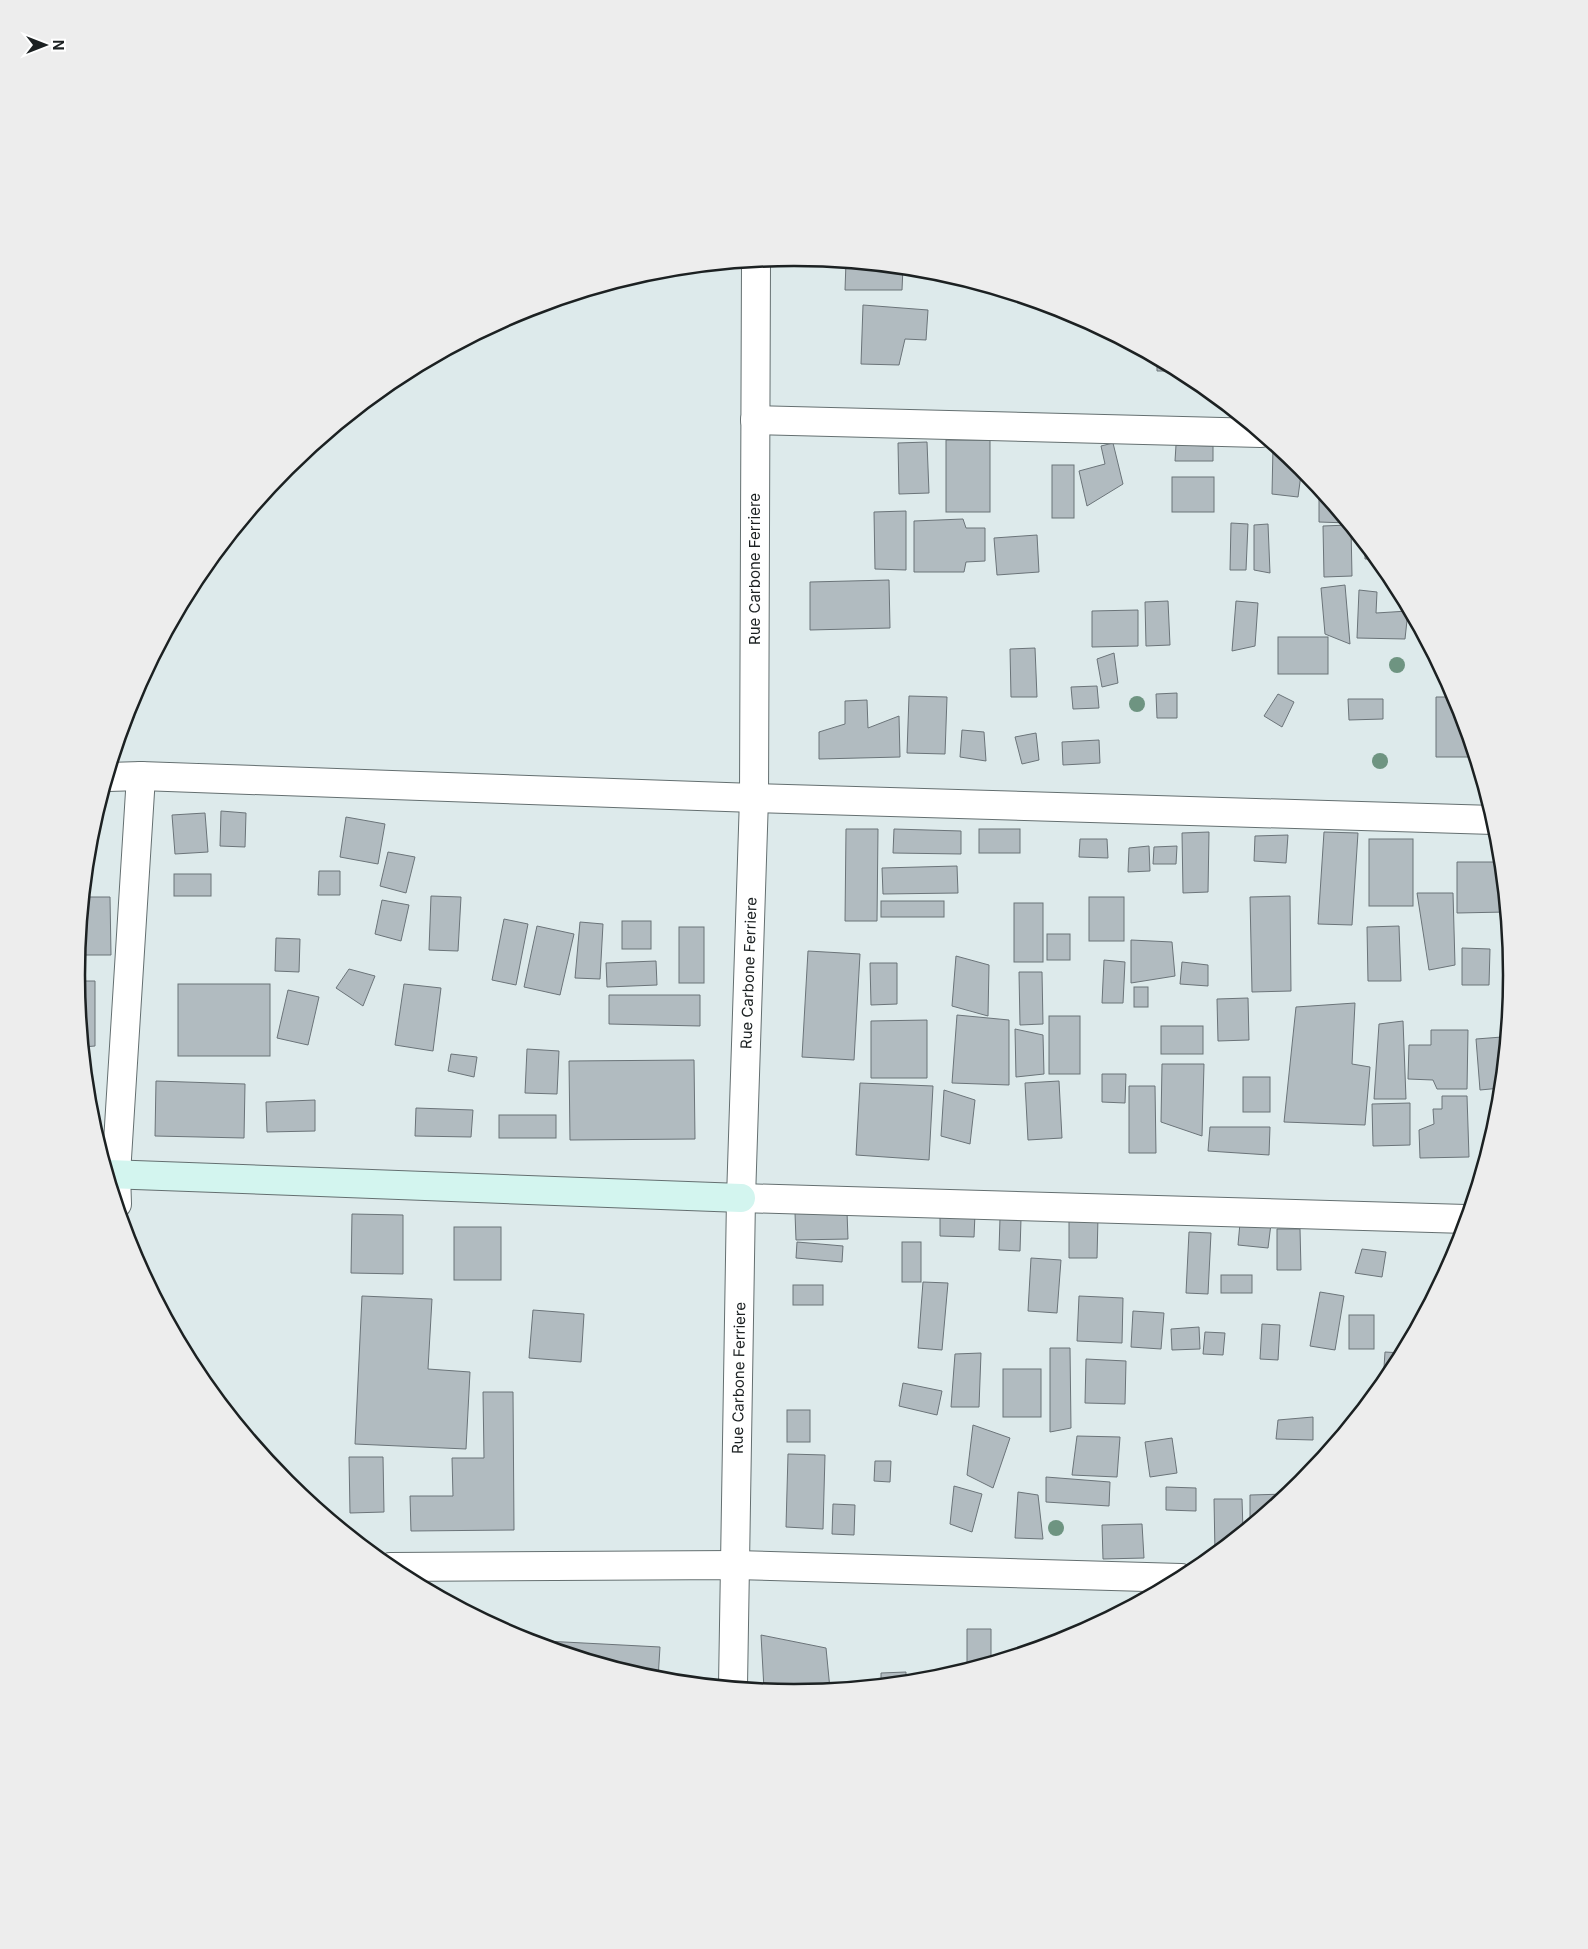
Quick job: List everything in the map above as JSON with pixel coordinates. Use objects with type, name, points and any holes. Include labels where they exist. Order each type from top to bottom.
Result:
[{"type":"street","name":"Rue Carbone Ferriere","points":[[733,1680],[742,1198],[754,798],[756,267]]},
{"type":"street","points":[[755,420],[1251,433]]},
{"type":"street","points":[[112,1169],[141,776]]},
{"type":"street","points":[[114,777],[141,776],[754,798],[1485,820]]},
{"type":"street","points":[[114,1174],[742,1198],[1459,1219]]},
{"type":"street","points":[[405,1567],[736,1565],[1166,1578]]},
{"type":"building","points":[[846,268],[903,274],[902,290],[845,290]]},
{"type":"building","points":[[863,305],[928,310],[926,340],[905,339],[899,365],[861,364]]},
{"type":"building","points":[[1157,365],[1166,371],[1157,371]]},
{"type":"building","points":[[946,440],[990,440],[990,512],[946,512]]},
{"type":"building","points":[[927,442],[929,493],[899,494],[898,443]]},
{"type":"building","points":[[1113,443],[1123,484],[1087,506],[1079,471],[1105,464],[1101,446]]},
{"type":"building","points":[[1176,445],[1213,446],[1213,461],[1175,461]]},
{"type":"building","points":[[1273,452],[1300,479],[1298,497],[1272,494]]},
{"type":"building","points":[[1052,465],[1074,465],[1074,518],[1052,518]]},
{"type":"building","points":[[1172,477],[1214,477],[1214,512],[1172,512]]},
{"type":"building","points":[[1319,498],[1340,523],[1319,522]]},
{"type":"building","points":[[906,511],[906,570],[875,569],[874,512]]},
{"type":"building","points":[[963,519],[966,528],[985,528],[985,561],[966,562],[964,572],[914,572],[914,521]]},
{"type":"building","points":[[1231,523],[1248,524],[1246,570],[1230,570]]},
{"type":"building","points":[[1268,524],[1270,573],[1254,570],[1254,525]]},
{"type":"building","points":[[1342,525],[1351,537],[1352,576],[1324,577],[1323,526]]},
{"type":"building","points":[[1037,535],[1039,572],[997,575],[994,538]]},
{"type":"building","points":[[889,580],[890,628],[810,630],[810,582]]},
{"type":"building","points":[[1345,585],[1350,644],[1325,634],[1321,588]]},
{"type":"building","points":[[1359,590],[1377,592],[1376,613],[1403,611],[1407,619],[1405,639],[1357,638]]},
{"type":"building","points":[[1168,601],[1170,645],[1146,646],[1145,602]]},
{"type":"building","points":[[1236,601],[1258,603],[1255,646],[1232,651]]},
{"type":"building","points":[[1138,610],[1138,646],[1092,647],[1092,611]]},
{"type":"building","points":[[1278,637],[1328,637],[1328,674],[1278,674]]},
{"type":"building","points":[[1035,648],[1037,697],[1011,697],[1010,649]]},
{"type":"building","points":[[1114,653],[1118,683],[1102,687],[1097,659]]},
{"type":"building","points":[[1097,686],[1099,708],[1073,709],[1071,687]]},
{"type":"building","points":[[1177,693],[1177,718],[1157,718],[1156,694]]},
{"type":"building","points":[[1278,694],[1294,702],[1282,727],[1264,716]]},
{"type":"building","points":[[909,696],[947,697],[945,754],[907,753]]},
{"type":"building","points":[[1436,697],[1446,697],[1468,757],[1436,757]]},
{"type":"building","points":[[1348,699],[1383,699],[1383,719],[1349,720]]},
{"type":"building","points":[[867,700],[868,728],[899,716],[900,757],[819,759],[819,732],[845,724],[845,701]]},
{"type":"building","points":[[962,730],[984,732],[986,761],[960,757]]},
{"type":"building","points":[[1036,733],[1039,760],[1022,764],[1015,737]]},
{"type":"building","points":[[1099,740],[1100,763],[1063,765],[1062,742]]},
{"type":"building","points":[[221,811],[246,813],[245,847],[220,846]]},
{"type":"building","points":[[205,813],[208,852],[175,854],[172,815]]},
{"type":"building","points":[[346,817],[385,824],[378,864],[340,857]]},
{"type":"building","points":[[846,829],[878,829],[877,921],[845,921]]},
{"type":"building","points":[[894,829],[961,831],[961,854],[893,853]]},
{"type":"building","points":[[979,829],[1020,829],[1020,853],[979,853]]},
{"type":"building","points":[[1209,832],[1208,892],[1183,893],[1182,833]]},
{"type":"building","points":[[1324,832],[1358,833],[1352,925],[1318,924]]},
{"type":"building","points":[[1288,835],[1286,863],[1254,861],[1255,836]]},
{"type":"building","points":[[1080,839],[1107,839],[1108,858],[1079,857]]},
{"type":"building","points":[[1369,839],[1413,839],[1413,906],[1369,906]]},
{"type":"building","points":[[1149,846],[1150,871],[1128,872],[1129,848]]},
{"type":"building","points":[[1177,846],[1176,864],[1153,864],[1154,847]]},
{"type":"building","points":[[388,852],[415,857],[406,893],[380,886]]},
{"type":"building","points":[[1457,862],[1494,862],[1500,912],[1457,913]]},
{"type":"building","points":[[957,866],[958,893],[883,894],[882,868]]},
{"type":"building","points":[[319,871],[340,871],[340,895],[318,895]]},
{"type":"building","points":[[174,874],[211,874],[211,896],[174,896]]},
{"type":"building","points":[[1417,893],[1453,893],[1455,965],[1429,970]]},
{"type":"building","points":[[431,896],[461,897],[458,951],[429,950]]},
{"type":"building","points":[[1290,896],[1291,991],[1252,992],[1250,897]]},
{"type":"building","points":[[90,897],[110,897],[111,955],[86,955]]},
{"type":"building","points":[[1089,897],[1124,897],[1124,941],[1089,941]]},
{"type":"building","points":[[382,900],[409,905],[401,941],[375,934]]},
{"type":"building","points":[[881,901],[944,901],[944,917],[881,917]]},
{"type":"building","points":[[1014,903],[1043,903],[1043,962],[1014,962]]},
{"type":"building","points":[[504,919],[528,924],[516,985],[492,980]]},
{"type":"building","points":[[622,921],[651,921],[651,949],[622,949]]},
{"type":"building","points":[[580,922],[603,924],[600,979],[575,978]]},
{"type":"building","points":[[537,926],[574,934],[560,995],[524,987]]},
{"type":"building","points":[[1399,926],[1401,981],[1368,981],[1367,927]]},
{"type":"building","points":[[679,927],[704,927],[704,983],[679,983]]},
{"type":"building","points":[[1047,934],[1070,934],[1070,960],[1047,960]]},
{"type":"building","points":[[276,938],[300,939],[299,972],[275,971]]},
{"type":"building","points":[[1131,940],[1172,942],[1175,976],[1131,983]]},
{"type":"building","points":[[1462,948],[1490,949],[1489,985],[1462,985]]},
{"type":"building","points":[[808,951],[860,954],[854,1060],[802,1057]]},
{"type":"building","points":[[956,956],[989,965],[988,1016],[952,1006]]},
{"type":"building","points":[[1104,960],[1125,962],[1123,1003],[1102,1003]]},
{"type":"building","points":[[656,961],[657,985],[607,987],[606,963]]},
{"type":"building","points":[[1182,962],[1208,965],[1208,986],[1180,984]]},
{"type":"building","points":[[870,963],[897,963],[897,1004],[871,1005]]},
{"type":"building","points":[[349,969],[375,976],[363,1006],[336,988]]},
{"type":"building","points":[[1019,972],[1042,972],[1043,1024],[1020,1025]]},
{"type":"building","points":[[85,981],[95,981],[95,1046],[89,1046]]},
{"type":"building","points":[[178,984],[270,984],[270,1056],[178,1056]]},
{"type":"building","points":[[404,984],[441,988],[433,1051],[395,1045]]},
{"type":"building","points":[[1134,987],[1148,987],[1148,1007],[1134,1007]]},
{"type":"building","points":[[288,990],[319,997],[308,1045],[277,1038]]},
{"type":"building","points":[[609,995],[700,995],[700,1026],[609,1024]]},
{"type":"building","points":[[1248,998],[1249,1040],[1218,1041],[1217,999]]},
{"type":"building","points":[[1355,1003],[1352,1064],[1370,1067],[1365,1125],[1284,1122],[1296,1007]]},
{"type":"building","points":[[957,1015],[1009,1020],[1009,1085],[952,1083]]},
{"type":"building","points":[[1049,1016],[1080,1016],[1080,1074],[1049,1074]]},
{"type":"building","points":[[927,1020],[927,1078],[871,1078],[871,1021]]},
{"type":"building","points":[[1403,1021],[1406,1099],[1374,1099],[1379,1024]]},
{"type":"building","points":[[1161,1026],[1203,1026],[1203,1054],[1161,1054]]},
{"type":"building","points":[[1015,1029],[1043,1035],[1044,1074],[1016,1077]]},
{"type":"building","points":[[1431,1030],[1468,1030],[1467,1089],[1437,1089],[1433,1080],[1408,1079],[1409,1045],[1431,1045]]},
{"type":"building","points":[[1500,1037],[1493,1089],[1480,1090],[1476,1039]]},
{"type":"building","points":[[527,1049],[559,1051],[557,1094],[525,1093]]},
{"type":"building","points":[[451,1054],[477,1057],[474,1077],[448,1071]]},
{"type":"building","points":[[694,1060],[695,1139],[570,1140],[569,1061]]},
{"type":"building","points":[[1162,1064],[1204,1064],[1202,1136],[1161,1122]]},
{"type":"building","points":[[1102,1074],[1126,1074],[1125,1103],[1102,1102]]},
{"type":"building","points":[[1243,1077],[1270,1077],[1270,1112],[1243,1112]]},
{"type":"building","points":[[156,1081],[245,1084],[244,1138],[155,1136]]},
{"type":"building","points":[[1059,1081],[1062,1138],[1028,1140],[1025,1083]]},
{"type":"building","points":[[860,1083],[933,1086],[929,1160],[856,1155]]},
{"type":"building","points":[[1129,1086],[1155,1086],[1156,1153],[1129,1153]]},
{"type":"building","points":[[944,1090],[975,1100],[970,1144],[941,1136]]},
{"type":"building","points":[[1442,1096],[1467,1096],[1469,1157],[1420,1158],[1419,1130],[1434,1124],[1433,1109],[1442,1109]]},
{"type":"building","points":[[315,1100],[315,1131],[267,1132],[266,1102]]},
{"type":"building","points":[[1410,1103],[1410,1145],[1373,1146],[1372,1104]]},
{"type":"building","points":[[416,1108],[473,1110],[471,1137],[415,1136]]},
{"type":"building","points":[[499,1115],[556,1115],[556,1138],[499,1138]]},
{"type":"building","points":[[1210,1127],[1270,1127],[1269,1155],[1208,1151]]},
{"type":"building","points":[[847,1212],[848,1239],[796,1240],[795,1213]]},
{"type":"building","points":[[940,1213],[975,1214],[974,1237],[940,1236]]},
{"type":"building","points":[[352,1214],[403,1215],[403,1274],[351,1273]]},
{"type":"building","points":[[1069,1217],[1098,1217],[1097,1258],[1069,1258]]},
{"type":"building","points":[[1000,1218],[1021,1219],[1020,1251],[999,1250]]},
{"type":"building","points":[[1240,1223],[1271,1224],[1268,1248],[1238,1245]]},
{"type":"building","points":[[454,1227],[501,1227],[501,1280],[454,1280]]},
{"type":"building","points":[[1277,1229],[1300,1229],[1301,1270],[1277,1270]]},
{"type":"building","points":[[1189,1232],[1211,1233],[1208,1294],[1186,1293]]},
{"type":"building","points":[[797,1242],[843,1246],[842,1262],[796,1258]]},
{"type":"building","points":[[902,1242],[921,1242],[921,1282],[902,1282]]},
{"type":"building","points":[[1362,1249],[1386,1252],[1382,1277],[1355,1273]]},
{"type":"building","points":[[1031,1258],[1061,1260],[1057,1313],[1028,1311]]},
{"type":"building","points":[[1221,1275],[1252,1275],[1252,1293],[1221,1293]]},
{"type":"building","points":[[923,1282],[948,1283],[942,1350],[918,1348]]},
{"type":"building","points":[[793,1285],[823,1285],[823,1305],[793,1305]]},
{"type":"building","points":[[1320,1292],[1344,1296],[1335,1350],[1310,1346]]},
{"type":"building","points":[[362,1296],[432,1299],[428,1369],[470,1372],[466,1449],[355,1444]]},
{"type":"building","points":[[1079,1296],[1123,1298],[1122,1343],[1077,1341]]},
{"type":"building","points":[[533,1310],[584,1314],[581,1362],[529,1358]]},
{"type":"building","points":[[1133,1311],[1164,1313],[1161,1349],[1131,1347]]},
{"type":"building","points":[[1349,1315],[1374,1315],[1374,1349],[1349,1349]]},
{"type":"building","points":[[1262,1324],[1280,1325],[1278,1360],[1260,1359]]},
{"type":"building","points":[[1199,1327],[1200,1349],[1172,1350],[1171,1329]]},
{"type":"building","points":[[1205,1332],[1225,1333],[1223,1355],[1203,1354]]},
{"type":"building","points":[[1050,1348],[1070,1348],[1071,1428],[1050,1432]]},
{"type":"building","points":[[1385,1352],[1394,1353],[1384,1368]]},
{"type":"building","points":[[981,1353],[979,1407],[951,1407],[955,1354]]},
{"type":"building","points":[[1086,1359],[1126,1361],[1125,1404],[1085,1403]]},
{"type":"building","points":[[1003,1369],[1041,1369],[1041,1417],[1003,1417]]},
{"type":"building","points":[[903,1383],[942,1391],[937,1415],[899,1406]]},
{"type":"building","points":[[483,1392],[513,1392],[514,1530],[411,1531],[410,1496],[453,1496],[452,1458],[484,1458]]},
{"type":"building","points":[[787,1410],[810,1410],[810,1442],[787,1442]]},
{"type":"building","points":[[1313,1417],[1313,1440],[1276,1439],[1278,1420]]},
{"type":"building","points":[[973,1425],[1010,1438],[993,1488],[967,1475]]},
{"type":"building","points":[[1077,1436],[1120,1437],[1117,1477],[1072,1475]]},
{"type":"building","points":[[1172,1438],[1177,1473],[1150,1477],[1145,1442]]},
{"type":"building","points":[[788,1454],[825,1455],[823,1529],[786,1527]]},
{"type":"building","points":[[349,1457],[383,1457],[384,1512],[350,1513]]},
{"type":"building","points":[[875,1461],[891,1461],[890,1482],[874,1481]]},
{"type":"building","points":[[1046,1477],[1110,1482],[1109,1506],[1046,1502]]},
{"type":"building","points":[[954,1486],[982,1494],[972,1532],[950,1524]]},
{"type":"building","points":[[1166,1487],[1196,1488],[1196,1511],[1166,1510]]},
{"type":"building","points":[[1018,1492],[1038,1495],[1043,1539],[1015,1538]]},
{"type":"building","points":[[1276,1494],[1250,1517],[1250,1495]]},
{"type":"building","points":[[1214,1499],[1242,1499],[1243,1523],[1215,1545]]},
{"type":"building","points":[[833,1504],[855,1505],[854,1535],[832,1534]]},
{"type":"building","points":[[1142,1524],[1144,1558],[1103,1559],[1102,1525]]},
{"type":"building","points":[[967,1629],[991,1629],[991,1655],[967,1662]]},
{"type":"building","points":[[761,1635],[826,1648],[829,1682],[764,1683]]},
{"type":"building","points":[[554,1641],[660,1647],[659,1670],[610,1659]]},
{"type":"building","points":[[906,1672],[906,1674],[881,1678],[881,1673]]}]
